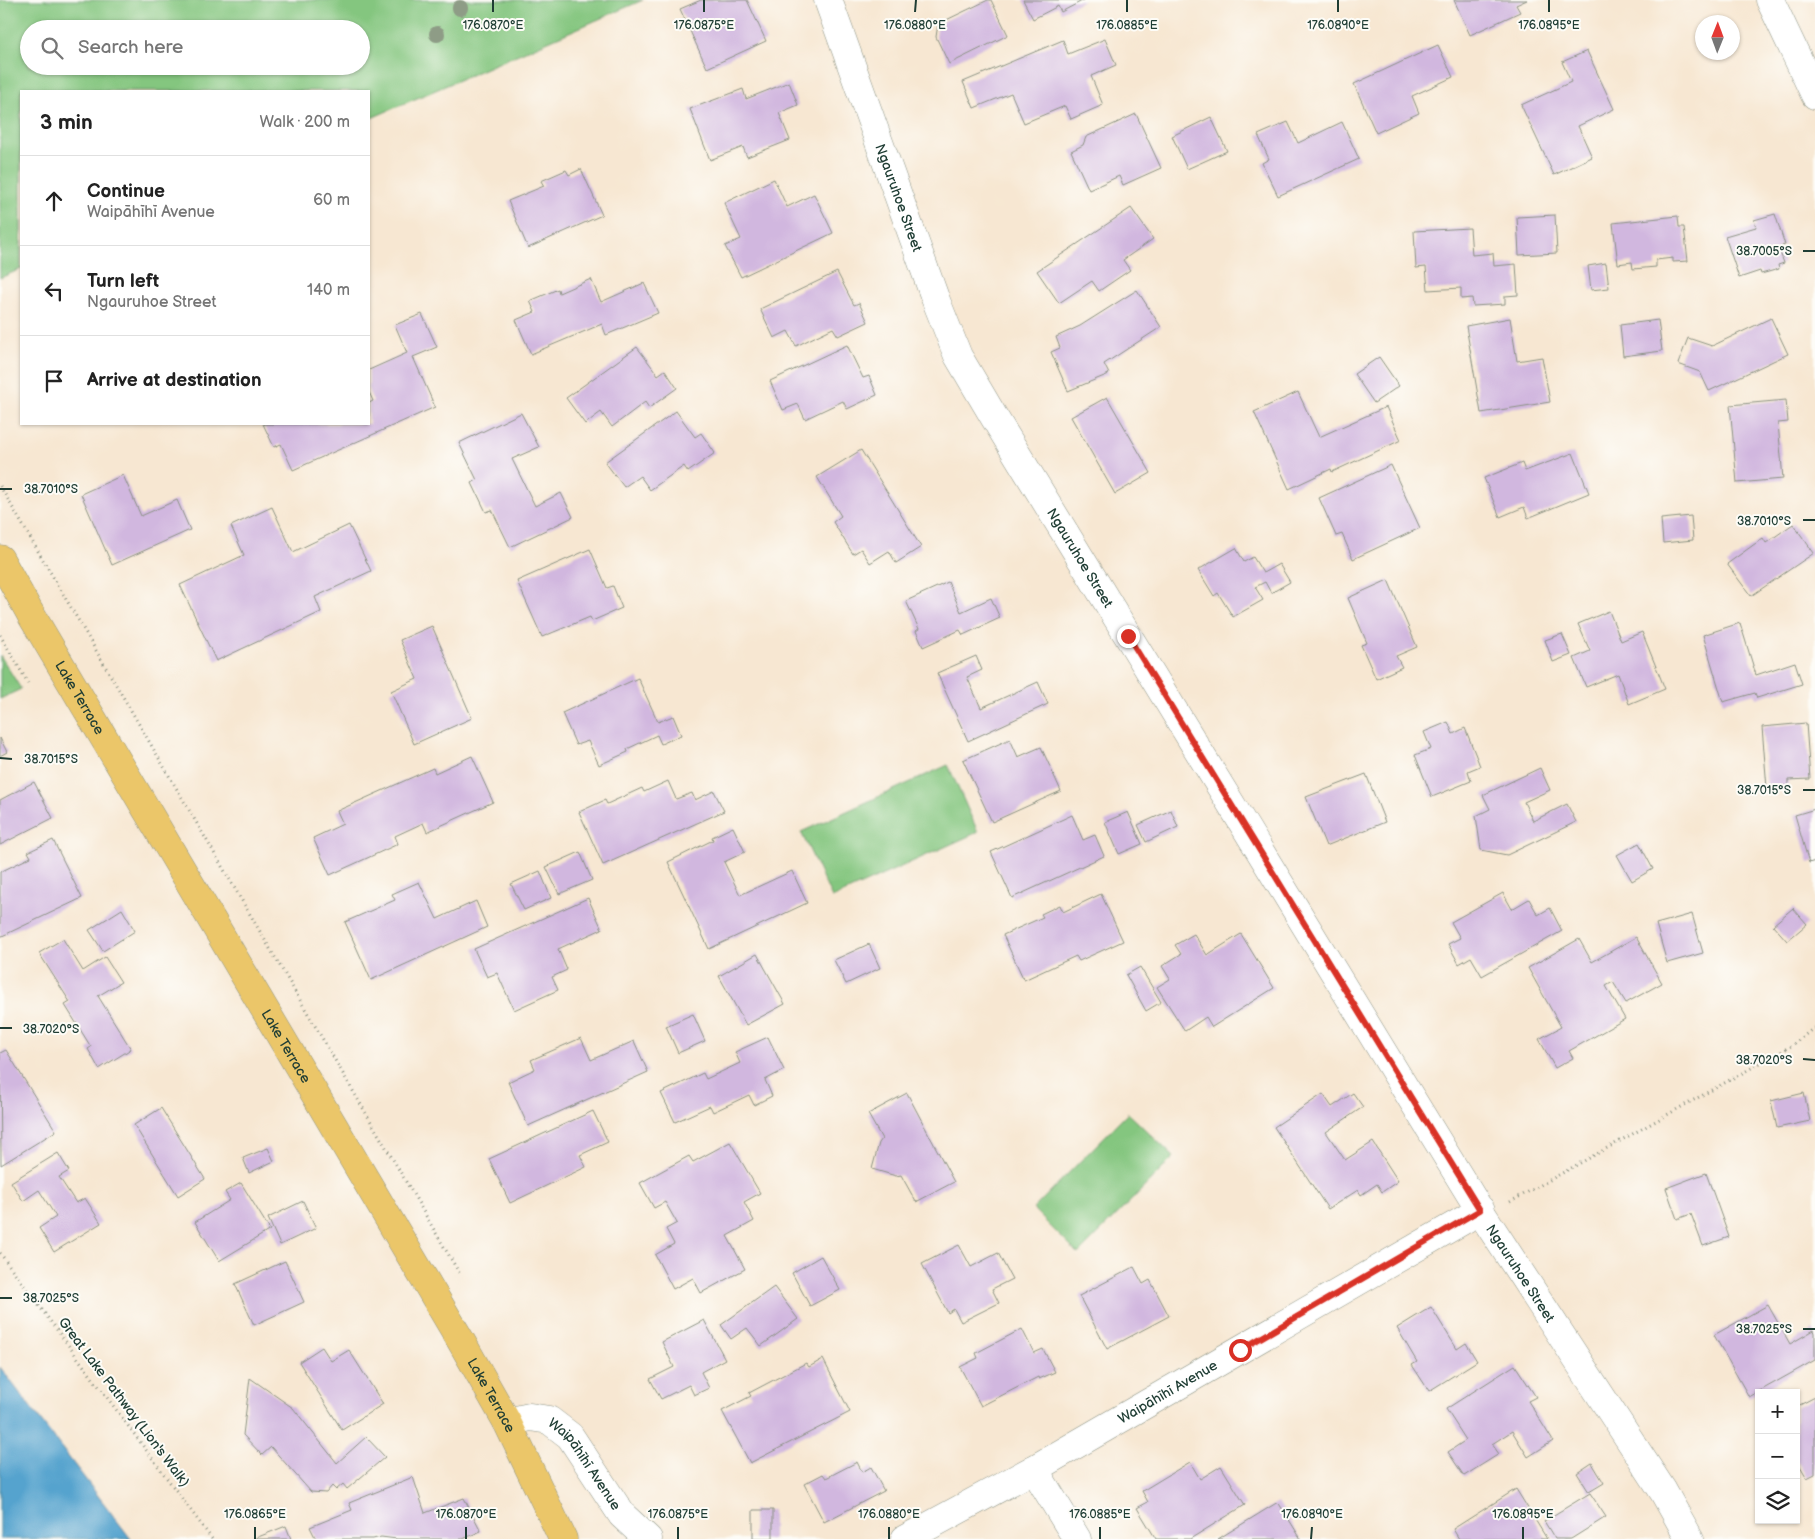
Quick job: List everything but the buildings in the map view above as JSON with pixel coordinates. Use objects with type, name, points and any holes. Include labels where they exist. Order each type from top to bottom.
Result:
[{"type":"main road","name":"Lake Terrace","points":[[0,559],[30,613],[461,1341],[507,1422],[563,1539]]},
{"type":"street","name":"Ngauruhoe Street","points":[[828,0],[934,298],[958,356],[1482,1214],[1663,1491],[1690,1539]]},
{"type":"street","points":[[1770,0],[1815,95]]},
{"type":"street","name":"Waipāhīhī Avenue","points":[[905,1539],[1034,1469],[1482,1214]]},
{"type":"street","name":"Waipāhīhī Avenue","points":[[507,1422],[530,1417],[549,1420],[570,1436],[622,1515],[648,1539]]},
{"type":"street","points":[[1034,1469],[1077,1539]]},
{"type":"path","points":[[0,486],[462,1278]]},
{"type":"path","points":[[0,635],[28,683]]},
{"type":"path","points":[[1482,1214],[1791,1046],[1815,1027]]},
{"type":"path","name":"Great Lake Pathway (Lion's Walk)","points":[[0,1253],[212,1539]]},
{"type":"green space","points":[[0,0],[643,0],[370,119],[370,90],[20,90],[20,269],[0,278]]},
{"type":"green space","points":[[0,655],[21,689],[0,699]]},
{"type":"green space","points":[[948,765],[978,832],[832,898],[801,832]]},
{"type":"green space","points":[[1128,1113],[1174,1157],[1078,1254],[1033,1209]]},
{"type":"water","points":[[0,1367],[131,1539],[0,1539]]},
{"type":"route","points":[[1128,636],[1480,1210],[1240,1350]]}]
